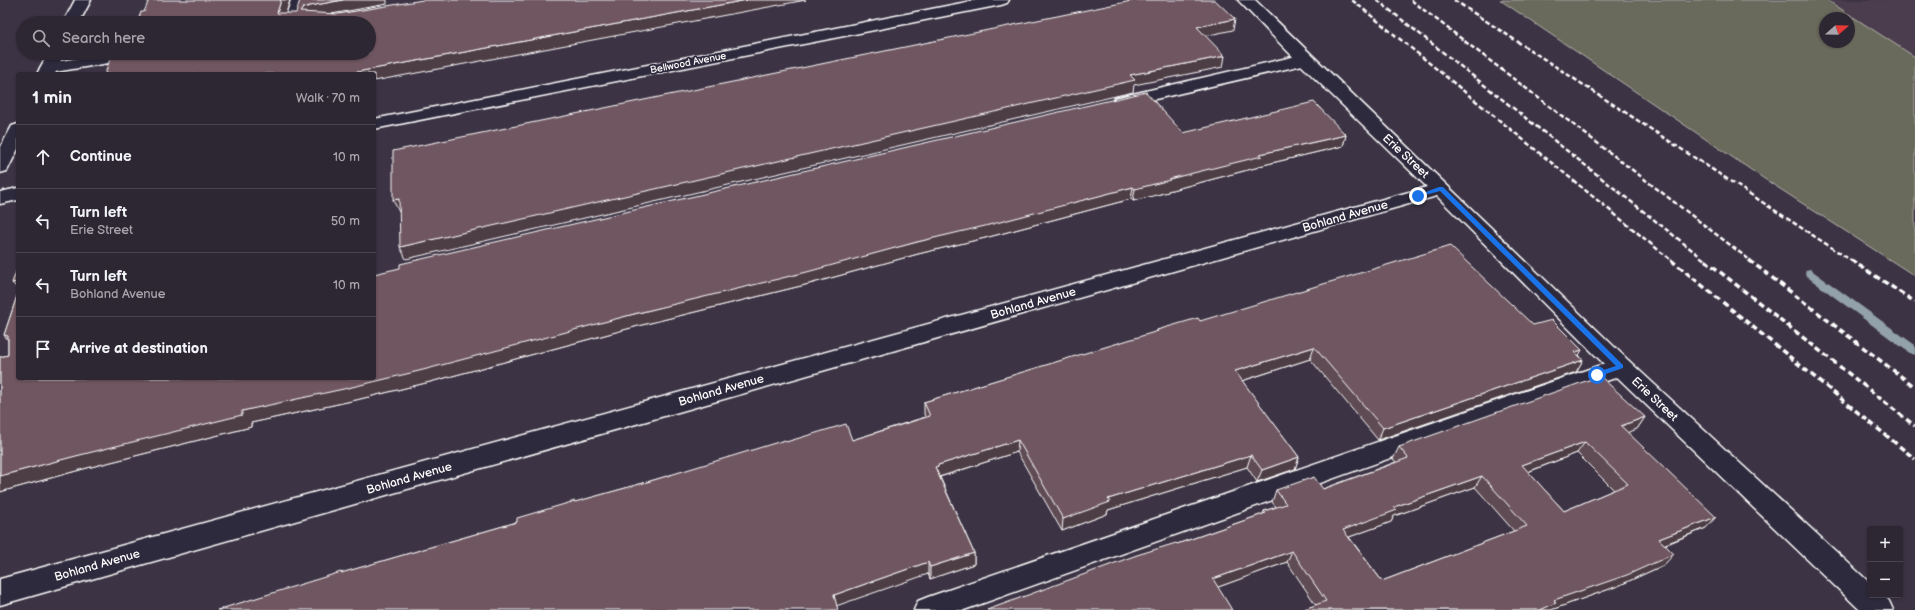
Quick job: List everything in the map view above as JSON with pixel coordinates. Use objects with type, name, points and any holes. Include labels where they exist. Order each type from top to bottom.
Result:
[{"type":"street","points":[[75,16],[83,0]]},
{"type":"street","points":[[294,16],[299,0]]},
{"type":"street","name":"Bellwood Avenue","points":[[376,124],[1001,0]]},
{"type":"street","name":"Erie Street","points":[[1246,0],[1621,366],[1879,610]]},
{"type":"street","points":[[1106,105],[1305,59]]},
{"type":"street","points":[[47,71],[52,60]]},
{"type":"street","points":[[47,71],[103,60]]},
{"type":"street","points":[[0,167],[16,134]]},
{"type":"street","name":"Bohland Avenue","points":[[0,592],[1441,189]]},
{"type":"street","points":[[0,198],[16,194]]},
{"type":"street","points":[[928,610],[1621,366]]},
{"type":"shaded area","points":[[1813,0],[1915,0],[1915,66],[1855,22],[1855,12],[1837,12]]},
{"type":"green space","points":[[1500,0],[1827,0],[1846,12],[1819,12],[1819,48],[1855,48],[1855,18],[1915,57],[1915,276],[1763,178]]},
{"type":"building","points":[[149,0],[281,0],[277,13],[296,13],[300,0],[343,0],[310,6],[303,8],[300,12],[338,14],[423,0],[747,0],[357,72],[106,72],[110,60],[376,60],[376,16],[140,16],[141,12],[144,12]]},
{"type":"building","points":[[1136,0],[1215,0],[1235,19],[1197,27],[1225,56],[1130,75],[1135,80],[400,247],[399,199],[393,200],[393,151]]},
{"type":"building","points":[[1146,92],[1183,133],[1314,102],[1346,135],[1260,154],[1262,156],[1135,189],[1133,187],[985,226],[917,242],[807,272],[638,313],[423,370],[242,411],[242,415],[0,476],[0,357],[8,355],[8,336],[4,335],[16,299],[16,380],[376,380],[376,274],[400,268],[400,264]]},
{"type":"building","points":[[1450,246],[1533,325],[1552,320],[1582,350],[1575,352],[1583,360],[1383,428],[1314,347],[1235,371],[1299,457],[1262,470],[1251,455],[1108,499],[1110,502],[1063,519],[1018,440],[938,465],[939,466],[935,467],[974,553],[930,567],[928,562],[834,595],[838,610],[217,610],[341,572],[517,522],[517,518],[647,482],[785,440],[786,442],[846,424],[852,440],[930,416],[924,402],[1158,331],[1157,330],[1198,318],[1200,321]]},
{"type":"building","points":[[16,272],[16,282],[12,283]]},
{"type":"building","points":[[1600,376],[1645,417],[1621,426],[1716,517],[1659,539],[1674,554],[1627,575],[1554,600],[1556,603],[1540,610],[1302,610],[1326,601],[1292,551],[1213,579],[1232,610],[987,610],[1137,555],[1176,543],[1177,544],[1266,513],[1264,511],[1286,504],[1276,490],[1314,477],[1323,489],[1408,458],[1399,447]],"holes":[[[1585,442],[1628,484],[1564,511],[1522,465]],[[1482,476],[1527,526],[1382,581],[1343,530],[1397,510],[1394,507]]]},
{"type":"waterway","points":[[1810,273],[1915,351]]},
{"type":"railway","points":[[1352,0],[1672,261]]},
{"type":"railway","points":[[1377,0],[1706,261]]},
{"type":"railway","points":[[1411,0],[1751,261]]},
{"type":"railway","points":[[1454,0],[1852,261]]},
{"type":"railway","points":[[1671,260],[1915,459]]},
{"type":"railway","points":[[1705,260],[1915,426]]},
{"type":"railway","points":[[1749,260],[1915,387]]},
{"type":"railway","points":[[1851,260],[1915,302]]},
{"type":"route","points":[[1418,196],[1441,189],[1621,366],[1597,375]]}]
